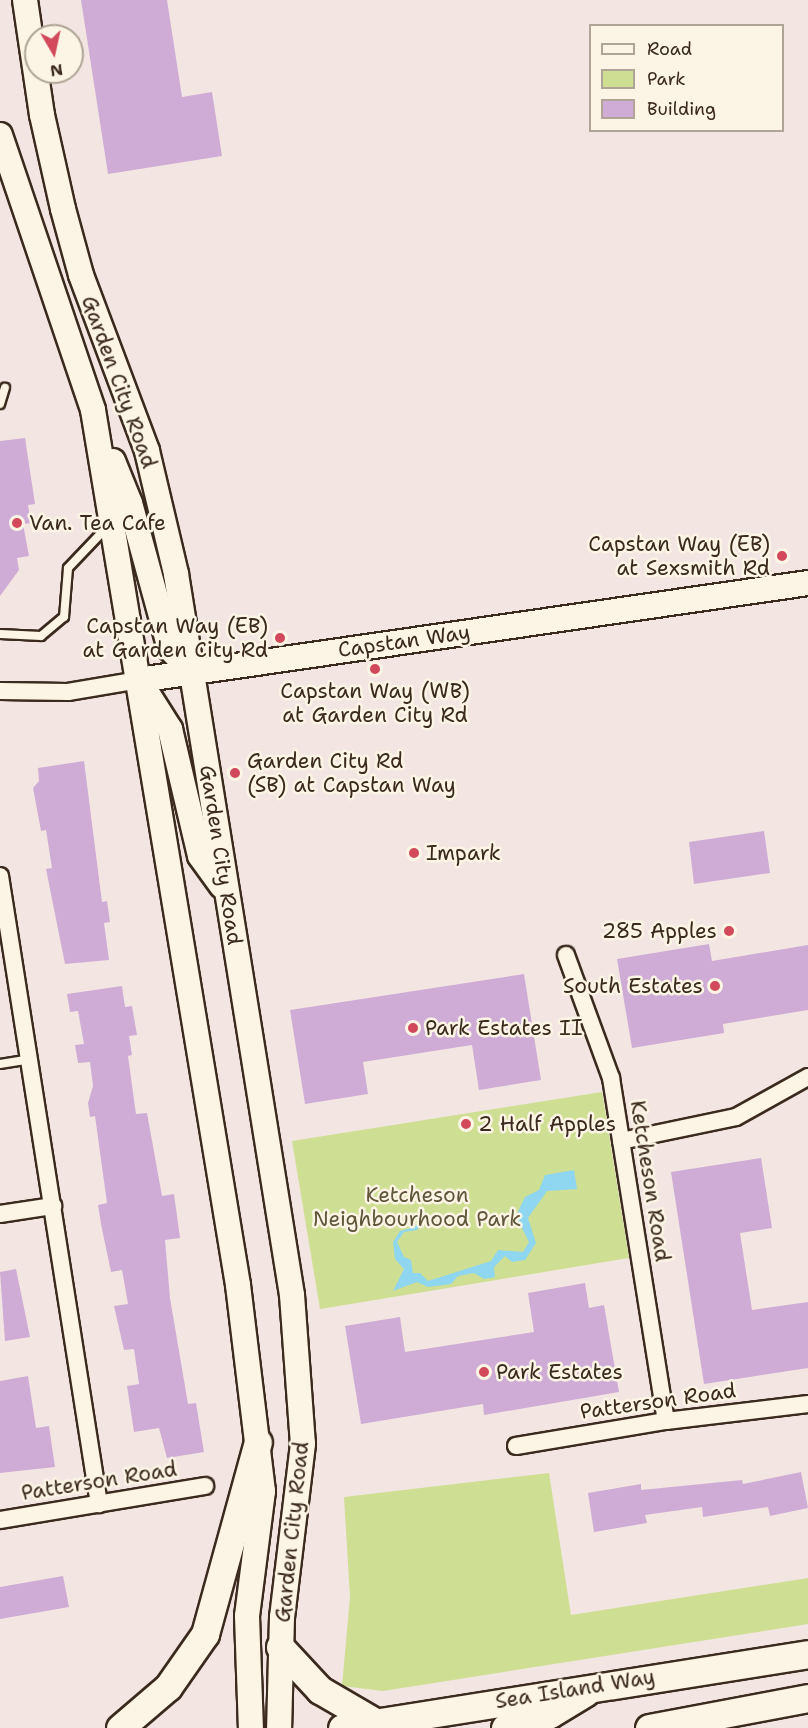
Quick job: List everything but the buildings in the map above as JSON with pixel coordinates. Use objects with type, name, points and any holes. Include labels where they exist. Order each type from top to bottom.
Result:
[{"type":"main road","name":"Garden City Road","points":[[25,0],[42,115],[63,209],[104,340],[147,451],[176,574],[225,891],[292,1295],[302,1386],[298,1506],[280,1647],[279,1728]]},
{"type":"main road","name":"Garden City Road","points":[[0,135],[93,410],[237,1274],[258,1442],[262,1524],[246,1647],[251,1728]]},
{"type":"main road","points":[[93,410],[130,503],[170,649],[192,672]]},
{"type":"main road","name":"Capstan Way","points":[[139,680],[808,582]]},
{"type":"main road","points":[[139,680],[170,729],[200,856],[225,891]]},
{"type":"main road","points":[[120,1728],[168,1687],[205,1634],[258,1442]]},
{"type":"main road","points":[[280,1647],[320,1690],[375,1722]]},
{"type":"main road","name":"Sea Island Way","points":[[342,1728],[600,1684],[808,1654]]},
{"type":"main road","points":[[505,1728],[550,1714],[600,1684]]},
{"type":"main road","points":[[649,1728],[808,1698]]},
{"type":"street","name":"Capstan Way","points":[[0,691],[68,692],[139,680]]},
{"type":"street","points":[[0,876],[3,910],[30,1059],[99,1504]]},
{"type":"street","name":"Ketcheson Road","points":[[566,955],[611,1078],[666,1421]]},
{"type":"street","points":[[621,1141],[736,1117],[808,1077]]},
{"type":"street","points":[[0,1214],[53,1206]]},
{"type":"street","name":"Patterson Road","points":[[516,1446],[666,1421],[808,1404]]},
{"type":"street","name":"Patterson Road","points":[[0,1520],[205,1486]]},
{"type":"lane","points":[[0,404],[5,388]]},
{"type":"lane","points":[[0,634],[41,636],[64,617],[68,568],[113,521]]},
{"type":"lane","points":[[0,1064],[30,1059]]},
{"type":"green space","name":"Ketcheson Neighbourhood Park","points":[[602,1092],[629,1258],[320,1309],[292,1141]]},
{"type":"green space","points":[[549,1473],[571,1615],[808,1578],[808,1624],[383,1691],[342,1686],[350,1597],[344,1497]]},
{"type":"water","points":[[574,1170],[577,1189],[547,1191],[528,1218],[536,1243],[525,1260],[512,1262],[505,1256],[494,1267],[495,1277],[484,1279],[474,1273],[458,1276],[451,1284],[428,1287],[417,1282],[393,1291],[404,1269],[395,1259],[393,1242],[400,1231],[415,1227],[423,1214],[427,1216],[417,1230],[404,1232],[397,1242],[404,1257],[411,1260],[413,1273],[420,1273],[428,1281],[491,1261],[498,1250],[523,1252],[529,1242],[516,1216],[525,1197],[539,1190],[545,1175]]},
{"type":"place","name":"Van. Tea Cafe","points":[[17,523]]},
{"type":"place","name":"Capstan Way (EB) at Sexsmith Rd","points":[[782,556]]},
{"type":"place","name":"Capstan Way (EB) at Garden City Rd","points":[[280,638]]},
{"type":"place","name":"Capstan Way (WB) at Garden City Rd","points":[[375,669]]},
{"type":"place","name":"Garden City Rd (SB) at Capstan Way","points":[[235,773]]},
{"type":"place","name":"Impark","points":[[414,853]]},
{"type":"place","name":"285 Apples","points":[[729,931]]},
{"type":"place","name":"South Estates","points":[[715,986]]},
{"type":"place","name":"Park Estates II","points":[[413,1028]]},
{"type":"place","name":"2 Half Apples","points":[[466,1124]]},
{"type":"place","name":"Park Estates","points":[[484,1372]]}]
